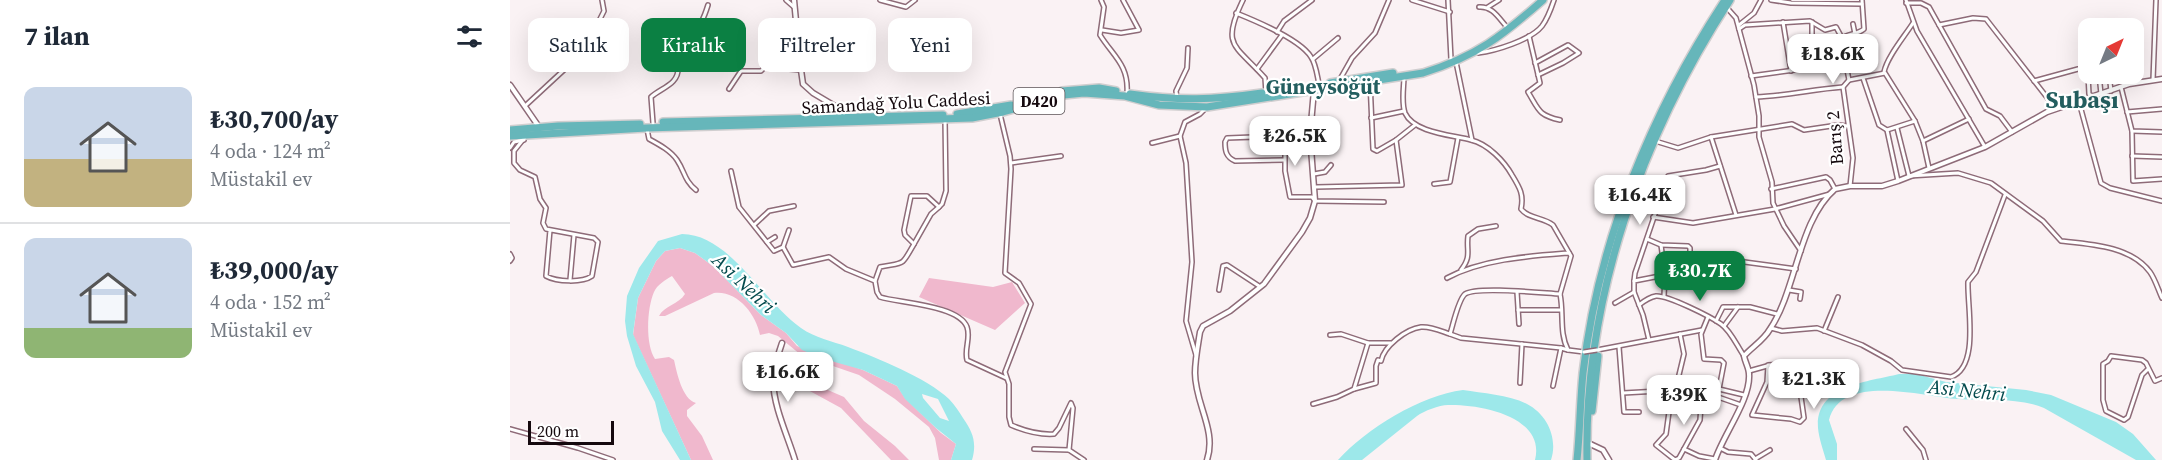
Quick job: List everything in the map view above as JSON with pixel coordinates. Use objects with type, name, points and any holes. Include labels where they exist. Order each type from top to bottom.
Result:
[{"type":"highway","name":"Samandağ Yolu Caddesi","points":[[510,130],[967,113],[1079,88],[1099,88],[1177,100],[1219,99],[1370,81],[1423,73],[1454,60],[1483,43],[1537,0]]},
{"type":"highway","name":"Samandağ Yolu Caddesi","points":[[649,125],[972,118],[999,113],[1044,99],[1084,93],[1125,96],[1159,105],[1207,107],[1339,81],[1416,69],[1476,53],[1506,32],[1543,0]]},
{"type":"highway","points":[[1587,460],[1590,374],[1602,308],[1632,197],[1719,0]]},
{"type":"highway","points":[[1577,460],[1575,435],[1583,352],[1596,286],[1625,197],[1677,80],[1725,0]]},
{"type":"highway","points":[[1704,36],[1730,0]]},
{"type":"highway","points":[[1704,36],[1735,0]]},
{"type":"highway","name":"Samandağ Yolu Caddesi","points":[[510,136],[525,137],[540,130]]},
{"type":"highway","points":[[1577,460],[1583,373],[1594,308],[1608,251]]},
{"type":"highway","points":[[1587,443],[1598,350],[1612,267]]},
{"type":"street","points":[[602,0],[604,11]]},
{"type":"street","points":[[525,106],[565,69],[598,23],[608,0]]},
{"type":"street","points":[[786,0],[794,7]]},
{"type":"street","points":[[794,0],[795,18]]},
{"type":"street","points":[[880,0],[906,7],[915,0]]},
{"type":"street","points":[[1101,0],[1104,7],[1101,36],[1115,52],[1126,73],[1127,93]]},
{"type":"street","points":[[1102,30],[1121,33],[1139,30],[1123,0]]},
{"type":"street","points":[[1243,0],[1236,13],[1231,35],[1234,47],[1265,78],[1266,93]]},
{"type":"street","points":[[1277,32],[1284,21],[1312,0]]},
{"type":"street","points":[[1339,81],[1352,58],[1375,33],[1389,0]]},
{"type":"street","points":[[1412,0],[1450,12]]},
{"type":"street","points":[[1448,0],[1454,60],[1472,140]]},
{"type":"street","points":[[1479,7],[1492,6],[1499,0]]},
{"type":"street","points":[[1476,53],[1493,50],[1529,36],[1544,24],[1554,0]]},
{"type":"street","points":[[1739,27],[1754,13],[1761,0]]},
{"type":"street","points":[[1771,0],[1791,3],[1862,2],[1864,28],[1842,38]]},
{"type":"street","points":[[2153,80],[2156,0]]},
{"type":"street","points":[[1985,147],[1913,23],[1906,2],[1921,3],[1929,7],[1986,109],[2000,116],[2012,132]]},
{"type":"street","points":[[696,190],[686,181],[672,154],[649,139],[649,125],[651,97],[678,76],[675,53],[677,47],[689,39],[702,24],[708,5]]},
{"type":"street","points":[[1487,7],[1506,26]]},
{"type":"street","points":[[1728,9],[1736,18],[1751,76],[1756,98],[1761,146],[1769,172],[1775,208],[1788,233],[1801,251]]},
{"type":"street","points":[[1207,460],[1211,448],[1210,436],[1198,395],[1195,374],[1200,332],[1203,326],[1230,311],[1264,284],[1302,232],[1316,201],[1310,135],[1316,87],[1313,59],[1307,51],[1277,32],[1236,13]]},
{"type":"street","points":[[1939,25],[1973,18],[1986,19],[2056,110]]},
{"type":"street","points":[[1739,27],[1812,21],[1825,30],[1836,27],[1842,38],[1849,80],[1884,72]]},
{"type":"street","points":[[1812,21],[1812,68]]},
{"type":"street","points":[[1783,22],[1791,71]]},
{"type":"street","points":[[1913,23],[1887,61],[1884,72],[1915,121],[1923,141],[1929,168]]},
{"type":"street","points":[[1853,24],[1855,34]]},
{"type":"street","points":[[1257,69],[1282,35]]},
{"type":"street","points":[[1529,36],[1540,83],[1528,92],[1542,114],[1560,120]]},
{"type":"street","points":[[1313,59],[1338,38]]},
{"type":"street","points":[[1535,63],[1568,45],[1579,53],[1538,75]]},
{"type":"street","points":[[1177,100],[1176,91],[1187,68],[1188,48]]},
{"type":"street","points":[[1751,76],[1846,63]]},
{"type":"street","points":[[2034,81],[2083,69],[2088,75],[2089,94],[2094,97]]},
{"type":"street","points":[[729,89],[741,71],[758,71]]},
{"type":"street","points":[[801,72],[804,84],[813,93],[845,112],[847,117]]},
{"type":"street","points":[[1404,76],[1404,111],[1416,124],[1458,138],[1472,140],[1500,159],[1520,188],[1523,198],[1521,209],[1525,214],[1549,222],[1569,253],[1571,260],[1560,294],[1562,331],[1568,350]]},
{"type":"street","points":[[1863,78],[1879,125],[1887,130],[1915,121]]},
{"type":"street","points":[[1744,356],[1771,328],[1789,290],[1815,216],[1835,189],[1850,186],[1882,186],[1898,181],[1985,147],[2047,112],[2121,87],[2162,79]]},
{"type":"street","name":"Barış 2","points":[[1849,80],[1843,87],[1853,158],[1850,186]]},
{"type":"street","points":[[1370,81],[1374,149],[1377,151],[1396,140],[1416,124]]},
{"type":"street","points":[[2100,84],[2101,94]]},
{"type":"street","points":[[2110,84],[2111,91]]},
{"type":"street","points":[[510,85],[540,130]]},
{"type":"street","points":[[1756,98],[1783,96],[1812,89],[1843,87]]},
{"type":"street","points":[[2121,87],[2132,131],[2133,181],[2162,179]]},
{"type":"street","points":[[2079,102],[2101,183],[2110,188],[2162,201]]},
{"type":"street","points":[[1197,357],[1186,321],[1192,262],[1186,163],[1180,136],[1185,122],[1200,114],[1207,107]]},
{"type":"street","points":[[2127,112],[2162,109]]},
{"type":"street","points":[[1371,118],[1404,111]]},
{"type":"street","points":[[999,113],[1011,163],[1005,273],[1019,283],[1031,304],[1005,372],[1009,384],[1009,417],[1011,425],[1042,435],[1054,435],[1071,403],[1073,408],[1069,450]]},
{"type":"street","points":[[945,119],[946,191],[942,204],[931,214],[904,262],[899,265],[880,267],[875,281],[876,292],[880,297],[925,305],[960,319],[967,325],[969,334],[965,352],[967,360],[1006,378]]},
{"type":"street","points":[[1923,141],[1969,119]]},
{"type":"street","points":[[1655,141],[1678,148],[1711,137],[1792,124],[1804,130],[1838,125],[1848,126]]},
{"type":"street","points":[[1897,128],[1909,176]]},
{"type":"street","points":[[1887,130],[1898,181]]},
{"type":"street","points":[[2132,131],[2162,132]]},
{"type":"street","points":[[1284,160],[1235,161],[1229,158],[1225,142],[1227,138],[1310,135]]},
{"type":"street","points":[[1152,143],[1180,136]]},
{"type":"street","points":[[510,148],[514,142],[525,137]]},
{"type":"street","points":[[525,137],[514,151],[514,163],[520,170],[535,177],[540,199],[546,208],[543,223],[546,229],[594,238],[598,242],[592,276],[587,280],[553,280],[546,276],[550,230]]},
{"type":"street","points":[[1285,137],[1284,160],[1290,197],[1312,197],[1316,201],[1384,202]]},
{"type":"street","points":[[1711,137],[1736,216]]},
{"type":"street","points":[[1434,184],[1450,182],[1458,138]]},
{"type":"street","points":[[1316,187],[1402,185],[1396,140]]},
{"type":"street","points":[[1011,163],[1061,156]]},
{"type":"street","points":[[2132,156],[2162,157]]},
{"type":"street","points":[[1314,174],[1326,171],[1331,165]]},
{"type":"street","points":[[1649,340],[1634,292],[1635,273],[1668,176],[1719,166]]},
{"type":"street","points":[[731,171],[739,207],[774,251],[783,248]]},
{"type":"street","points":[[1909,176],[1965,174],[1991,183],[2037,216],[2061,241],[2093,244],[2123,252],[2137,259],[2149,271],[2162,298]]},
{"type":"street","points":[[1771,189],[1826,177],[1835,189]]},
{"type":"street","points":[[1653,217],[1693,223],[1775,208],[1830,194]]},
{"type":"street","points":[[1771,328],[1782,330],[1817,328],[1862,345],[1891,361],[1902,370],[1951,377],[1960,373],[1970,350],[1968,282],[1976,272],[2005,195]]},
{"type":"street","points":[[914,244],[905,235],[904,230],[911,196],[927,196],[939,207]]},
{"type":"street","points":[[753,225],[769,211],[794,206]]},
{"type":"street","points":[[1460,271],[1470,254],[1468,236],[1478,230],[1496,226]]},
{"type":"street","points":[[789,230],[783,248],[793,265],[829,257],[846,269],[875,281]]},
{"type":"street","points":[[570,280],[574,235]]},
{"type":"street","points":[[767,242],[775,237]]},
{"type":"street","points":[[1647,239],[1661,245],[1688,246],[1690,259]]},
{"type":"street","points":[[1661,245],[1665,275],[1664,296]]},
{"type":"street","points":[[1447,278],[1460,271],[1503,261],[1569,253]]},
{"type":"street","points":[[510,254],[512,258],[510,261]]},
{"type":"street","points":[[1635,281],[1665,275],[1690,259],[1737,261],[1796,269]]},
{"type":"street","points":[[1219,290],[1223,266],[1227,265],[1259,286]]},
{"type":"street","points":[[1789,290],[1801,292],[1800,299]]},
{"type":"street","points":[[1450,334],[1464,295],[1468,293],[1495,291],[1560,294]]},
{"type":"street","points":[[1517,292],[1519,324]]},
{"type":"street","points":[[1615,303],[1634,292]]},
{"type":"street","points":[[1639,305],[1651,297],[1664,296],[1716,321],[1724,326],[1744,356],[1749,371],[1748,384],[1741,405],[1719,447],[1715,460],[1684,449]]},
{"type":"street","points":[[1824,331],[1838,297]]},
{"type":"street","points":[[1716,321],[1724,307],[1750,307],[1777,314]]},
{"type":"street","points":[[1724,326],[1738,307]]},
{"type":"street","points":[[1518,310],[1562,310]]},
{"type":"street","points":[[1708,317],[1702,330],[1704,359],[1721,360],[1724,363],[1717,395]]},
{"type":"street","points":[[1313,404],[1376,383],[1376,366],[1391,344],[1416,328],[1422,327],[1461,338],[1583,352],[1702,330]]},
{"type":"street","points":[[1330,334],[1341,334],[1368,343],[1391,344]]},
{"type":"street","points":[[1680,334],[1684,354],[1678,379],[1678,390],[1669,412],[1666,434],[1656,445],[1675,460],[1679,458],[1700,420],[1702,391]]},
{"type":"street","points":[[782,343],[773,382],[778,410],[795,460]]},
{"type":"street","points":[[1354,389],[1368,343]]},
{"type":"street","points":[[1520,383],[1522,344]]},
{"type":"street","points":[[1619,347],[1624,412],[1639,412]]},
{"type":"street","points":[[1553,386],[1561,348]]},
{"type":"street","points":[[2148,369],[2142,375],[2128,417],[2124,420],[2119,419],[2106,411],[2103,400],[2103,364],[2111,356],[2142,360],[2148,369],[2155,381],[2162,378]]},
{"type":"street","points":[[752,358],[777,359]]},
{"type":"street","points":[[1749,371],[1768,365],[1782,364],[1805,369],[1800,390],[1804,418],[1800,422],[1752,415],[1767,382],[1768,365]]},
{"type":"street","points":[[1719,388],[1744,395]]},
{"type":"street","points":[[1623,393],[1695,389],[1741,405]]},
{"type":"street","points":[[510,429],[613,460]]},
{"type":"street","points":[[1906,429],[1923,450],[1926,460]]},
{"type":"street","points":[[1587,443],[1603,450],[1609,460]]},
{"type":"street","points":[[1719,447],[1728,452],[1751,454],[1756,460],[1770,450]]},
{"type":"street","points":[[1034,449],[1069,450],[1084,460]]},
{"type":"shaded area","points":[[680,248],[695,253],[713,266],[761,315],[786,333],[797,346],[863,370],[897,386],[905,398],[941,433],[956,444],[951,460],[939,460],[935,438],[929,427],[895,399],[859,375],[801,355],[778,336],[769,333],[760,335],[750,312],[738,299],[730,295],[714,293],[665,316],[659,316],[685,294],[672,276],[659,285],[654,292],[648,335],[655,359],[669,357],[674,360],[684,391],[691,401],[696,403],[687,410],[687,416],[702,436],[713,460],[691,460],[633,335],[638,298],[656,261],[665,251]]},
{"type":"shaded area","points":[[929,278],[993,287],[1012,282],[1025,303],[995,330],[919,297]]},
{"type":"shaded area","points":[[794,372],[807,381],[844,397],[864,421],[909,460],[891,460],[841,408],[797,384]]},
{"type":"water","name":"Asi Nehri","points":[[682,234],[699,237],[716,245],[746,272],[787,317],[801,328],[818,337],[887,363],[940,391],[953,404],[969,428],[974,443],[972,460],[951,460],[956,444],[905,399],[897,386],[863,370],[802,350],[786,333],[761,315],[713,266],[695,253],[680,248],[665,251],[656,261],[638,298],[633,334],[691,460],[680,460],[662,431],[655,402],[636,366],[625,321],[627,296],[639,268],[658,241]],"holes":[[[922,394],[938,399],[949,421],[940,418]]]},
{"type":"water","name":"Asi Nehri","points":[[1899,374],[1916,374],[1946,382],[2026,390],[2051,395],[2116,422],[2133,434],[2156,460],[2136,460],[2044,408],[2023,402],[1958,399],[1886,391],[1850,396],[1837,405],[1829,420],[1837,444],[1837,460],[1826,460],[1818,428],[1819,414],[1825,403],[1834,394],[1846,388]]},
{"type":"water","points":[[1463,390],[1512,398],[1527,404],[1541,414],[1552,436],[1551,460],[1535,460],[1536,445],[1530,433],[1520,423],[1507,416],[1476,407],[1448,405],[1420,414],[1362,460],[1338,460],[1363,437],[1395,415],[1430,399]]},
{"type":"district","name":"Güneysöğüt","points":[[1323,87]]},
{"type":"district","name":"Subaşı","points":[[2082,100]]}]
